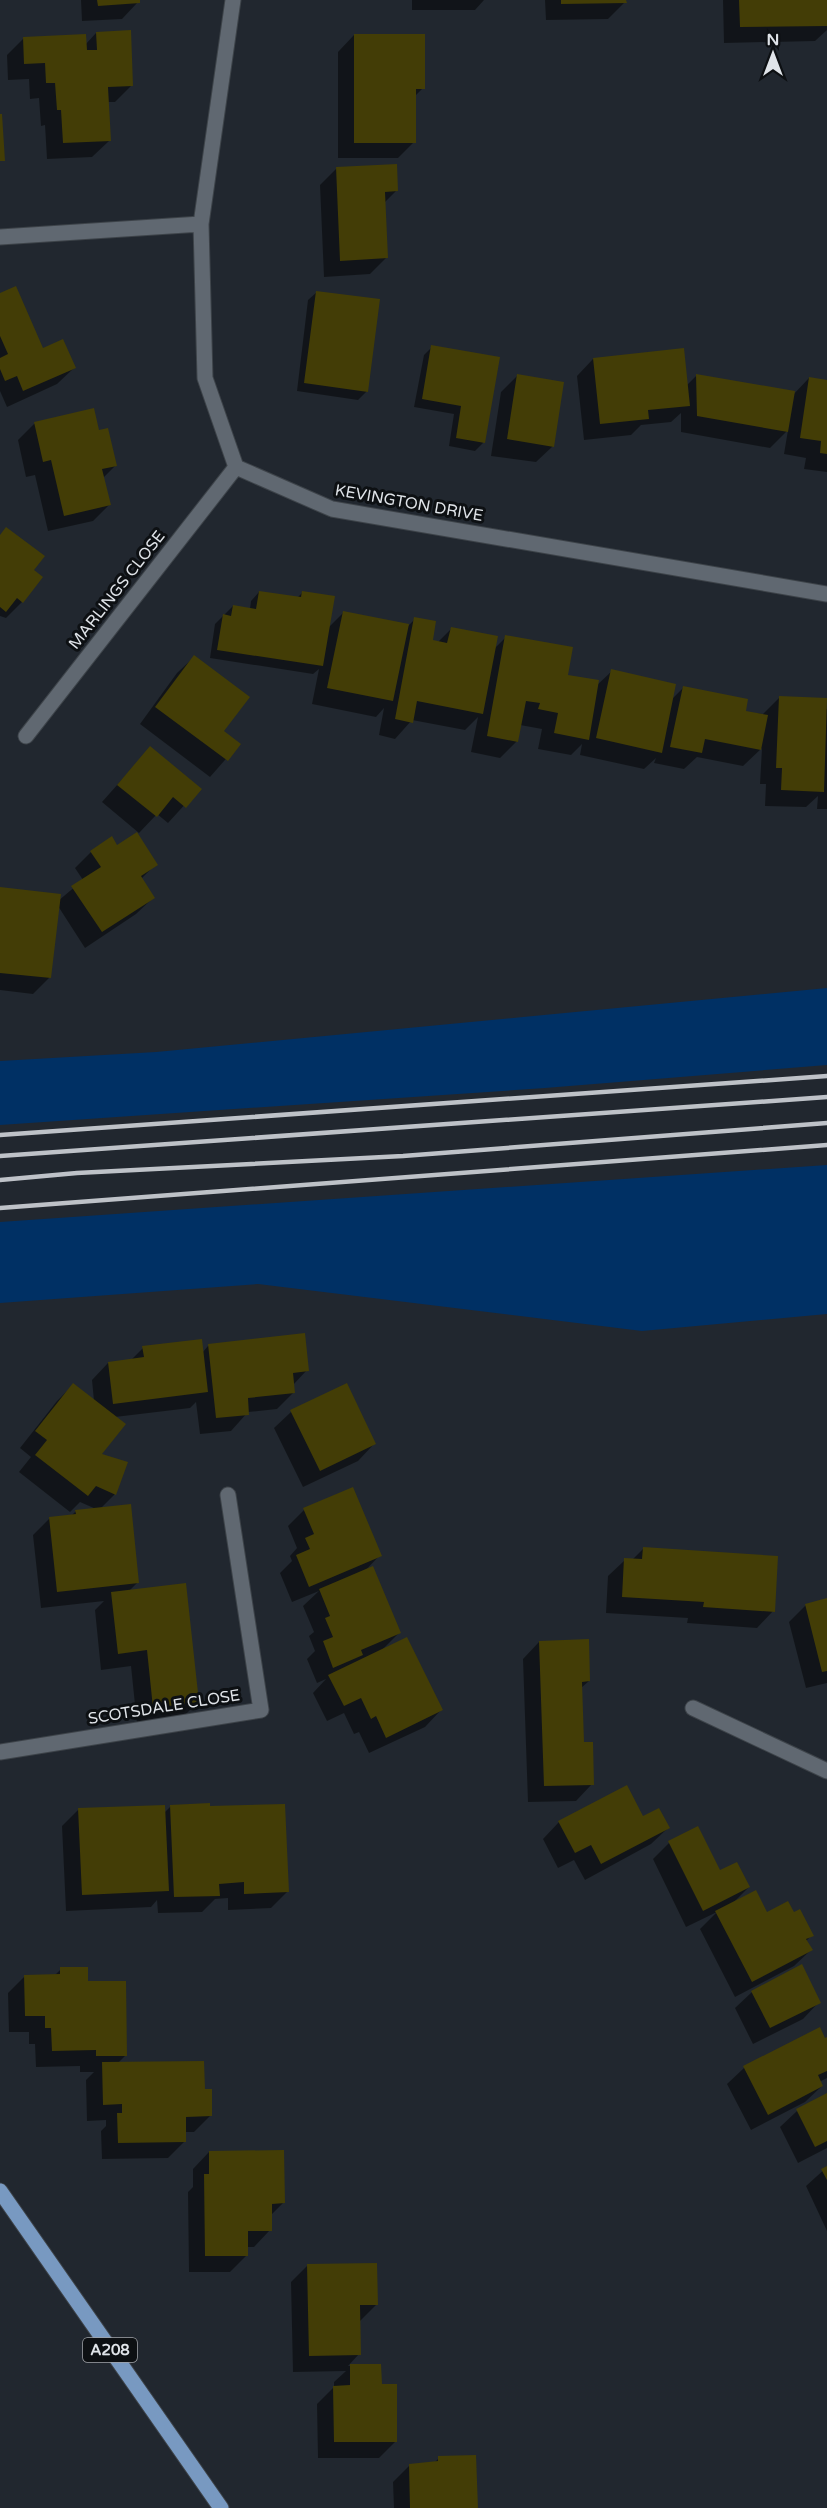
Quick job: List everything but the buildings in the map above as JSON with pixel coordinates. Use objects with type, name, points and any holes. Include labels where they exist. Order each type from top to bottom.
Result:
[{"type":"main road","name":"A208","points":[[0,2191],[221,2508]]},
{"type":"street","points":[[233,0],[201,224],[205,378],[236,467]]},
{"type":"street","points":[[0,237],[201,224]]},
{"type":"street","name":"KEVINGTON DRIVE","points":[[236,467],[332,508],[827,594]]},
{"type":"street","name":"MARLINGS CLOSE","points":[[26,736],[236,467]]},
{"type":"street","name":"SCOTSDALE CLOSE","points":[[0,1752],[261,1710],[228,1495]]},
{"type":"street","points":[[693,1708],[827,1772]]},
{"type":"shaded area","points":[[827,988],[827,1065],[545,1088],[0,1125],[0,1061],[156,1052]]},
{"type":"shaded area","points":[[827,1165],[827,1314],[642,1331],[258,1284],[0,1303],[0,1222]]},
{"type":"railway","points":[[0,1135],[827,1076]]},
{"type":"railway","points":[[0,1156],[827,1097]]},
{"type":"railway","points":[[0,1180],[77,1173],[403,1156],[827,1123]]},
{"type":"railway","points":[[0,1208],[827,1145]]}]
